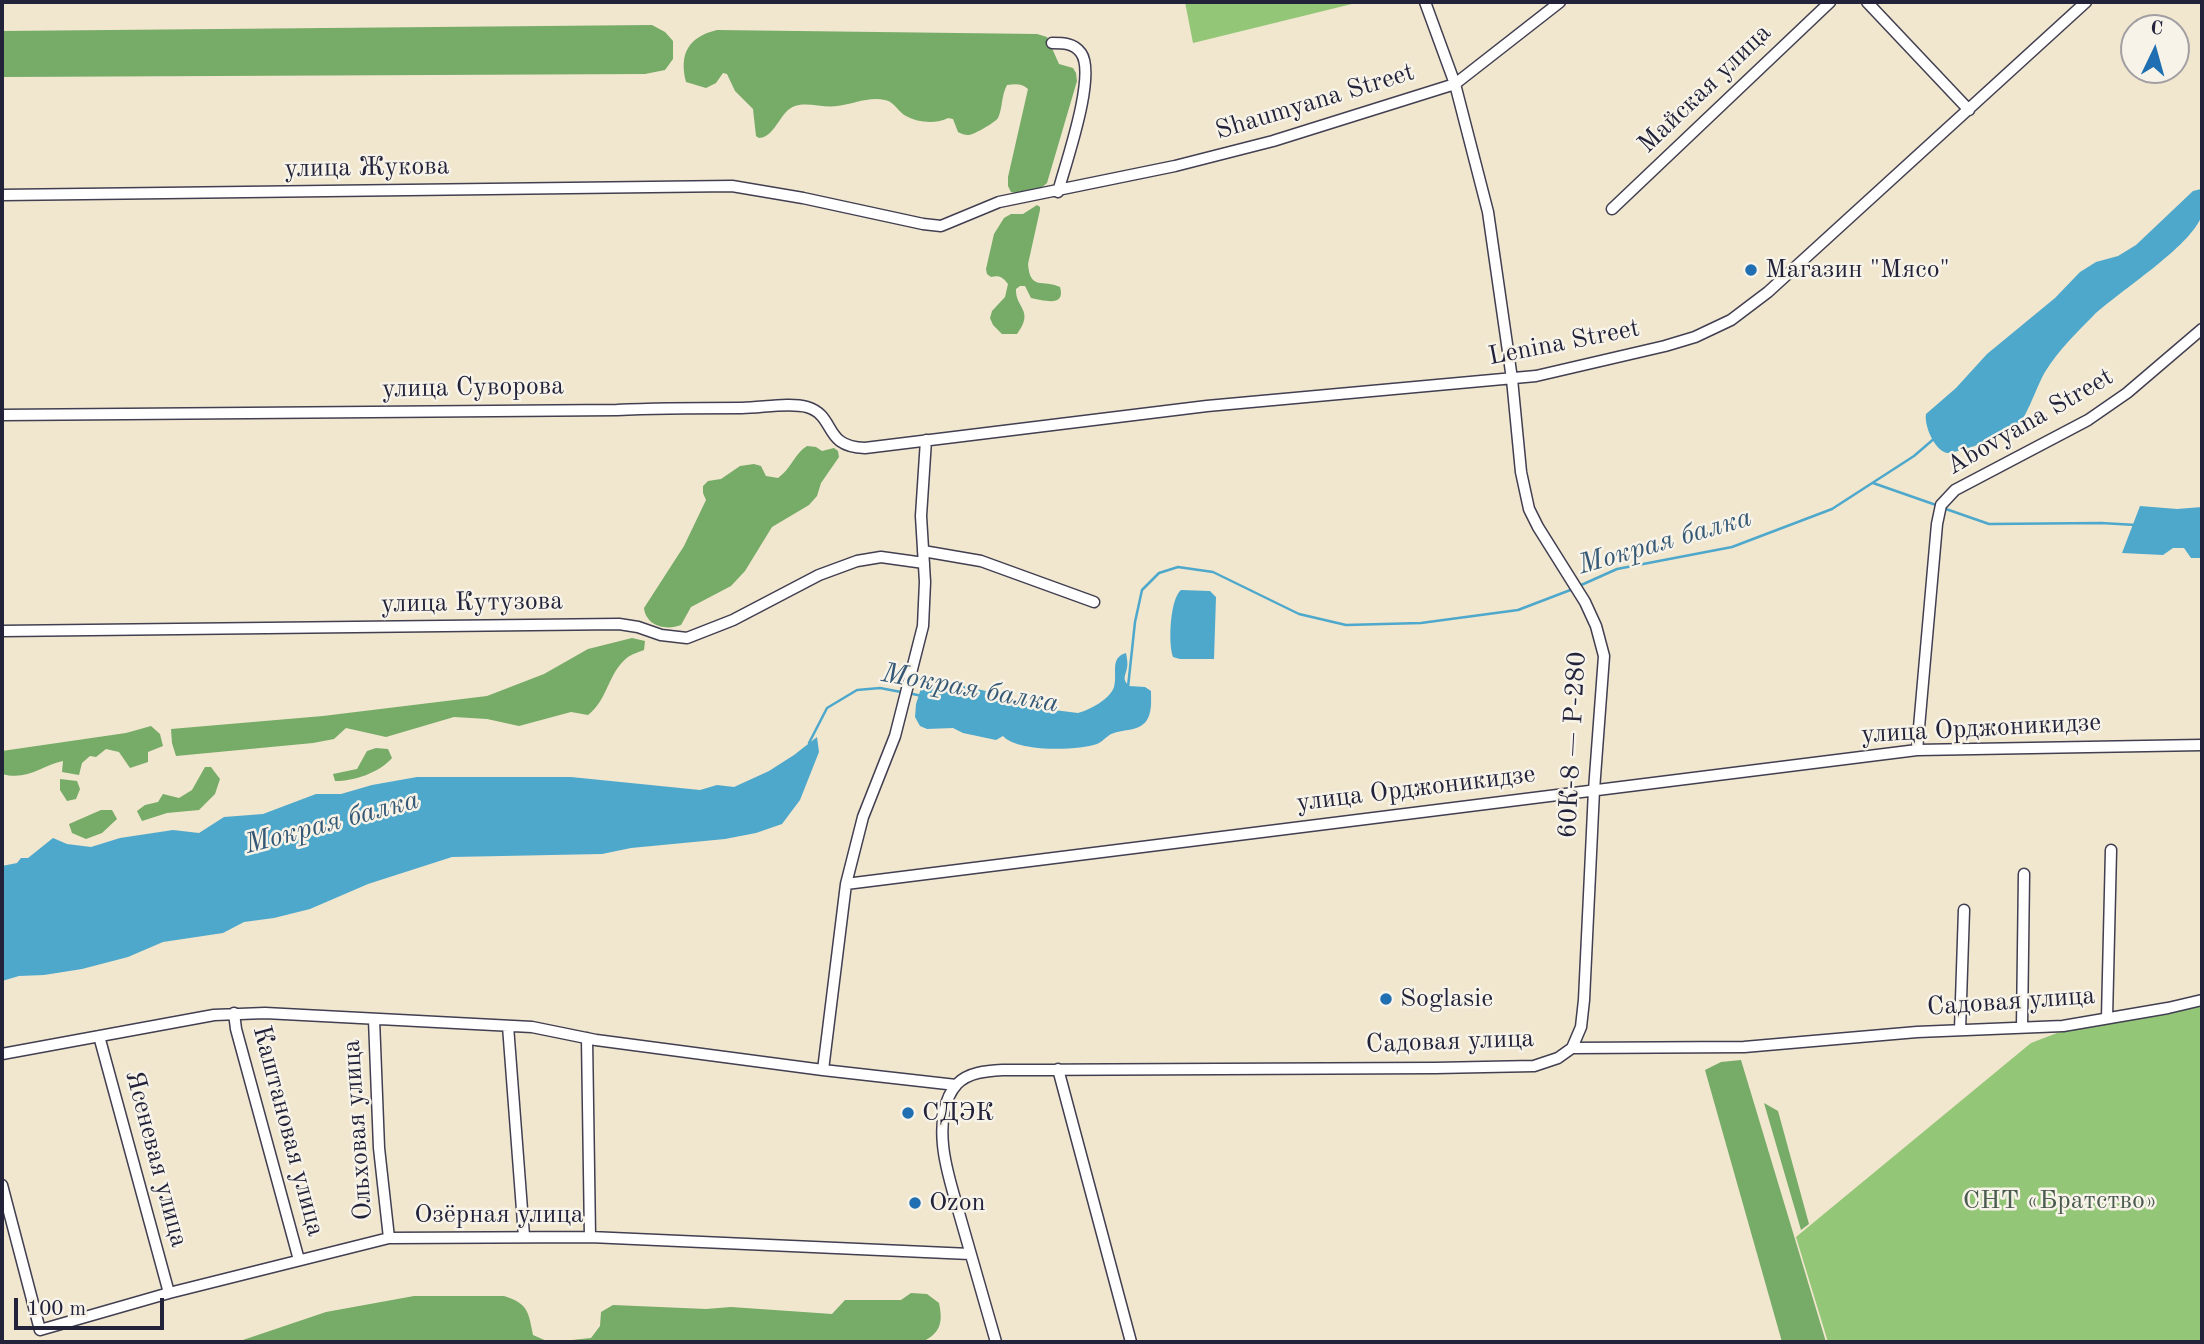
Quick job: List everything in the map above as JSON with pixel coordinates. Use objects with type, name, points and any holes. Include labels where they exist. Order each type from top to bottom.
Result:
[{"type":"street","name":"60К-8 — Р-280","points":[[1425,2],[1455,84],[1488,212],[1512,379],[1521,472],[1529,509],[1585,602],[1596,626],[1604,656],[1594,790],[1584,1000],[1581,1027],[1572,1048]]},
{"type":"street","name":"Shaumyana Street","points":[[732,186],[803,198],[923,225],[941,226],[999,202],[1175,166],[1273,141],[1455,84],[1560,2]]},
{"type":"street","name":"Майская улица","points":[[1612,209],[1830,2]]},
{"type":"street","points":[[1867,2],[1969,110]]},
{"type":"street","name":"Lenina Street","points":[[926,440],[1208,406],[1536,376],[1695,337],[1731,320],[1768,292],[2086,2]]},
{"type":"street","points":[[1052,43],[1070,44],[1082,54],[1087,71],[1085,89],[1058,192]]},
{"type":"street","name":"улица Жукова","points":[[2,195],[732,186]]},
{"type":"street","name":"Abovyana Street","points":[[1917,750],[1937,524],[1941,505],[1955,490],[2088,420],[2127,393],[2202,329]]},
{"type":"street","name":"улица Суворова","points":[[2,415],[797,406],[817,412],[835,437],[851,448],[926,440]]},
{"type":"street","points":[[823,1070],[846,884],[863,817],[895,736],[918,649],[925,605],[921,516],[926,440]]},
{"type":"street","name":"улица Кутузова","points":[[2,631],[619,624],[661,635],[687,638],[733,621],[819,575],[856,561],[881,557],[981,561],[1094,602]]},
{"type":"street","name":"улица Орджоникидзе","points":[[846,884],[1917,750],[2202,745]]},
{"type":"street","points":[[2107,1018],[2111,850]]},
{"type":"street","points":[[2022,1027],[2024,874]]},
{"type":"street","points":[[1960,1030],[1964,910]]},
{"type":"street","name":"Садовая улица","points":[[2,1054],[234,1013],[533,1027],[587,1038],[957,1085],[967,1077],[983,1072],[1058,1069],[1534,1066],[1558,1058],[1572,1048],[1744,1047],[1960,1030],[2063,1026],[2202,1000]]},
{"type":"street","name":"Каштановая улица","points":[[234,1013],[236,1029],[299,1260]]},
{"type":"street","name":"Ольховая улица","points":[[374,1018],[379,1148],[389,1238]]},
{"type":"street","points":[[508,1026],[524,1236]]},
{"type":"street","name":"Ясеневая улица","points":[[99,1037],[169,1293]]},
{"type":"street","points":[[587,1038],[590,1237]]},
{"type":"street","points":[[1058,1069],[1131,1342]]},
{"type":"street","points":[[957,1085],[945,1109],[943,1145],[949,1176],[996,1342]]},
{"type":"street","name":"Озёрная улица","points":[[2,1185],[40,1331],[169,1293],[389,1238],[590,1237],[970,1254]]},
{"type":"green space","points":[[1185,2],[1360,2],[1193,43]]},
{"type":"green space","points":[[652,25],[665,32],[673,41],[673,59],[665,70],[645,74],[2,77],[2,31]]},
{"type":"green space","points":[[717,30],[1037,34],[1047,37],[1059,64],[1073,68],[1077,81],[1047,183],[1025,193],[1011,192],[1008,186],[1028,89],[1018,84],[1007,85],[998,118],[969,135],[958,132],[953,119],[933,122],[916,120],[903,114],[888,101],[873,99],[837,106],[793,107],[770,133],[759,138],[756,136],[753,109],[735,91],[727,74],[723,73],[716,83],[706,88],[686,82],[684,63],[688,48],[699,37]]},
{"type":"green space","points":[[1037,205],[1040,210],[1028,264],[1029,272],[1031,278],[1038,283],[1060,287],[1060,298],[1052,301],[1031,298],[1025,286],[1020,286],[1016,289],[1016,295],[1024,314],[1022,326],[1017,334],[1002,334],[990,318],[992,311],[1005,297],[1008,284],[1001,277],[991,277],[986,269],[994,234],[1004,218],[1011,214],[1023,214]]},
{"type":"green space","points":[[807,446],[822,451],[834,448],[838,451],[839,457],[821,483],[817,496],[809,505],[772,527],[745,571],[731,586],[691,607],[681,625],[663,627],[653,623],[644,608],[684,546],[706,500],[703,486],[708,481],[721,479],[740,466],[754,464],[761,466],[766,476],[778,478]]},
{"type":"green space","points":[[632,638],[645,641],[644,650],[621,663],[600,702],[588,715],[571,712],[519,726],[487,719],[454,717],[386,737],[346,728],[334,739],[313,743],[176,756],[172,743],[171,729],[323,716],[487,696],[544,674],[588,649]]},
{"type":"green space","points":[[151,726],[160,734],[163,746],[148,752],[148,762],[130,768],[119,752],[106,749],[82,763],[79,775],[62,772],[63,761],[19,776],[2,774],[2,751],[126,733]]},
{"type":"green space","points":[[376,748],[388,749],[392,758],[366,775],[335,781],[333,774],[357,769],[367,751]]},
{"type":"green space","points":[[205,767],[211,767],[220,779],[215,794],[199,810],[167,813],[142,821],[137,811],[145,805],[158,802],[163,794],[179,798],[192,790]]},
{"type":"green space","points":[[60,779],[77,781],[80,789],[76,799],[67,801],[60,790]]},
{"type":"green space","points":[[101,810],[112,810],[117,819],[102,833],[86,839],[72,833],[69,824]]},
{"type":"green space","name":"СНТ «Братство»","points":[[2202,1005],[2202,1342],[1828,1342],[1796,1237],[2031,1043],[2057,1033]]},
{"type":"green space","points":[[1741,1060],[1826,1342],[1782,1342],[1705,1070],[1721,1062]]},
{"type":"green space","points":[[1764,1103],[1778,1111],[1809,1224],[1801,1230]]},
{"type":"green space","points":[[911,1293],[927,1294],[939,1303],[941,1316],[937,1331],[922,1342],[553,1342],[591,1338],[600,1326],[601,1312],[613,1305],[706,1309],[731,1307],[832,1314],[845,1300],[901,1300]]},
{"type":"green space","points":[[414,1296],[504,1296],[523,1306],[533,1335],[549,1342],[237,1342],[326,1312]]},
{"type":"water","points":[[2201,189],[2203,212],[2195,228],[2170,254],[2093,316],[2068,343],[2045,372],[2017,428],[1959,451],[1947,453],[1938,447],[1928,430],[1926,414],[1956,388],[1987,354],[2055,298],[2080,272],[2136,245],[2193,191]]},
{"type":"water","points":[[2140,506],[2177,509],[2202,507],[2202,558],[2191,558],[2184,548],[2173,548],[2163,555],[2122,553]]},
{"type":"water","points":[[1181,590],[1210,591],[1216,597],[1214,659],[1173,657],[1171,622],[1174,602]]},
{"type":"water","points":[[1126,653],[1125,682],[1129,686],[1145,687],[1151,691],[1149,715],[1142,725],[1112,734],[1097,744],[1062,749],[1034,747],[1021,745],[1003,736],[996,740],[963,733],[953,728],[927,729],[920,726],[915,717],[924,679],[929,678],[999,694],[1038,708],[1078,713],[1099,703],[1112,691],[1116,663],[1121,655]]},
{"type":"water","points":[[817,737],[819,752],[800,800],[782,824],[756,833],[602,854],[452,857],[368,884],[310,909],[244,922],[223,933],[163,942],[128,957],[82,969],[19,976],[2,981],[2,866],[28,858],[53,838],[67,844],[91,847],[120,838],[173,830],[199,833],[224,817],[263,814],[316,794],[341,794],[417,777],[571,777],[700,790],[717,785],[734,787],[769,771]]},
{"type":"waterway","name":"Мокрая балка","points":[[1579,586],[1617,569],[1732,547],[1832,509],[1914,456],[1936,437]]},
{"type":"waterway","points":[[1873,483],[1936,505]]},
{"type":"waterway","points":[[1943,508],[1989,524],[2136,525]]},
{"type":"waterway","name":"Мокрая балка","points":[[1128,687],[1135,622],[1142,590],[1159,573],[1178,567],[1213,572],[1299,614],[1346,625],[1421,623],[1518,610],[1573,589]]},
{"type":"waterway","name":"Мокрая балка","points":[[809,743],[827,708],[857,690],[880,688],[901,692]]},
{"type":"waterway","name":"Мокрая балка","points":[[908,693],[922,696]]},
{"type":"place","name":"Магазин \"Мясо\"","points":[[1751,270]]},
{"type":"place","name":"Soglasie","points":[[1386,999]]},
{"type":"place","name":"СДЭК","points":[[908,1113]]},
{"type":"place","name":"Ozon","points":[[915,1203]]}]
